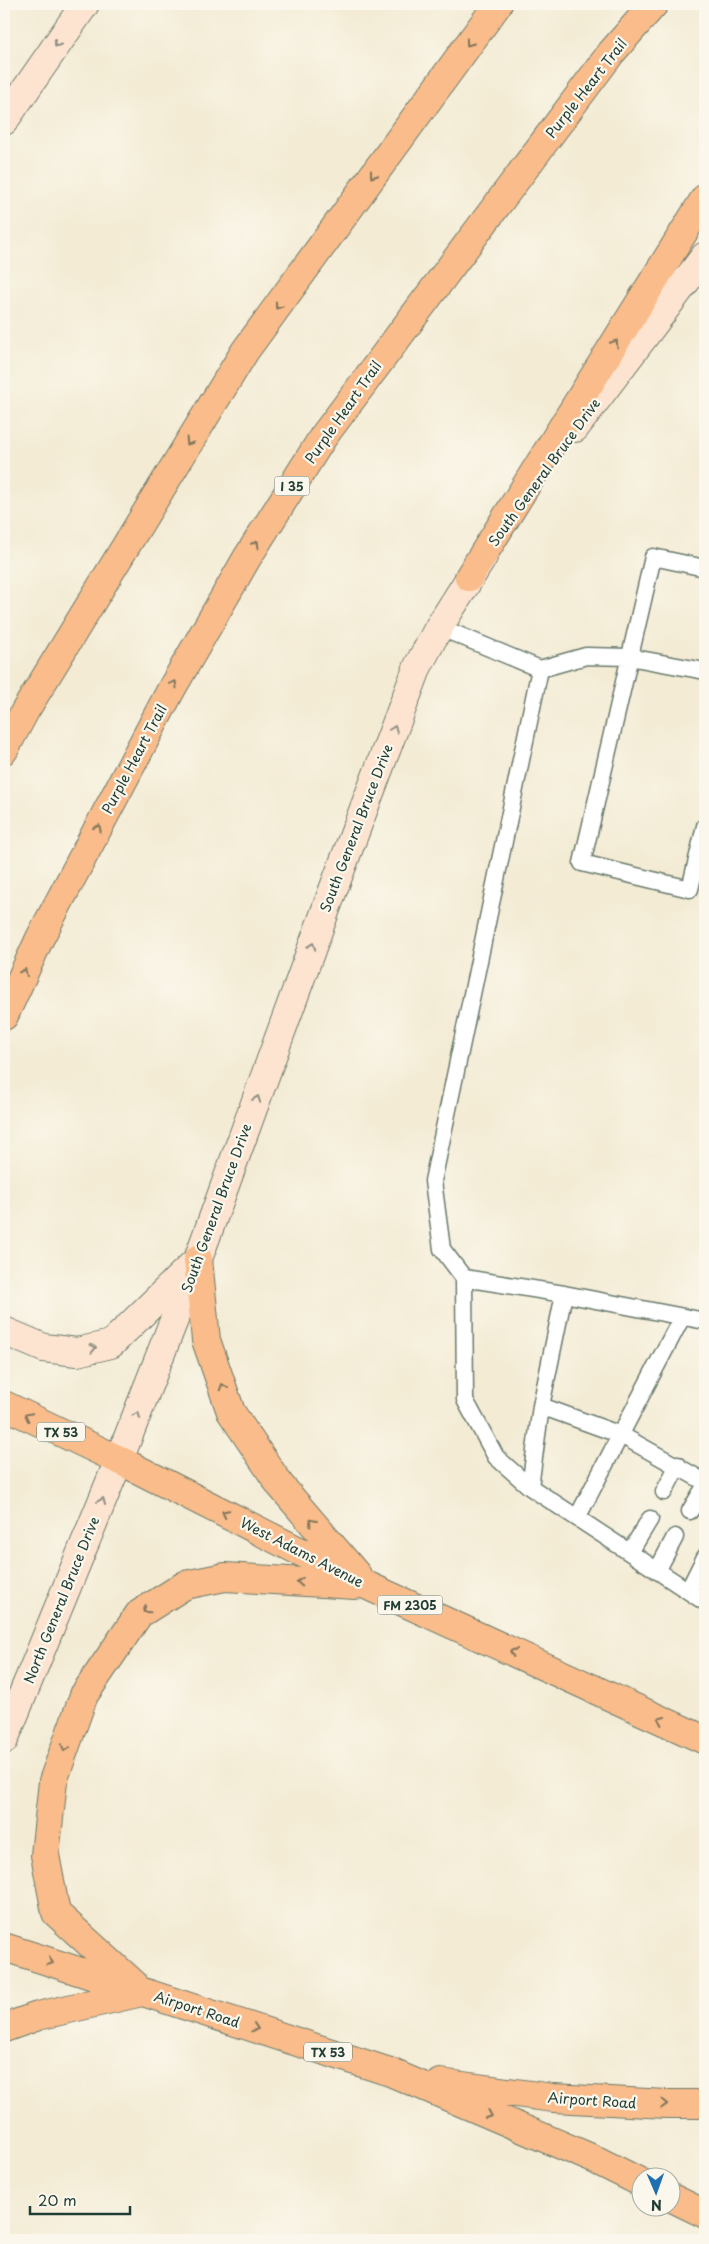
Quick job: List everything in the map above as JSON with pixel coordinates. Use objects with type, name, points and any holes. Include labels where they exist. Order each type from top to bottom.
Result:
[{"type":"main road","points":[[4,121],[85,4]]},
{"type":"main road","points":[[4,750],[25,711],[245,351],[498,4]]},
{"type":"main road","name":"Purple Heart Trail","points":[[4,1016],[40,938],[172,688],[247,558],[323,437],[611,53],[654,4]]},
{"type":"main road","points":[[469,577],[705,198]]},
{"type":"main road","name":"South General Bruce Drive","points":[[119,1460],[198,1259],[418,666],[469,577],[591,406],[705,256]]},
{"type":"main road","points":[[4,1331],[44,1348],[77,1352],[111,1344],[198,1259]]},
{"type":"main road","points":[[198,1259],[206,1340],[231,1412],[280,1485],[366,1585]]},
{"type":"main road","name":"TX 53","points":[[4,1404],[119,1460]]},
{"type":"main road","name":"West Adams Avenue","points":[[119,1460],[366,1585],[705,1740]]},
{"type":"main road","name":"North General Bruce Drive","points":[[4,1740],[119,1460]]},
{"type":"main road","points":[[142,1992],[56,1913],[44,1855],[53,1780],[84,1694],[139,1614],[185,1585],[224,1577],[366,1585]]},
{"type":"main road","name":"Airport Road","points":[[4,1947],[390,2072],[596,2160],[632,2178]]},
{"type":"main road","points":[[4,2028],[38,2016],[142,1992]]},
{"type":"main road","name":"Airport Road","points":[[390,2072],[450,2085],[553,2098],[705,2104]]},
{"type":"main road","points":[[682,2203],[705,2214]]},
{"type":"lane","points":[[705,568],[653,557],[582,863],[690,889],[705,826]]},
{"type":"lane","points":[[439,627],[540,669],[586,656],[629,657],[705,671]]},
{"type":"lane","points":[[540,669],[433,1182],[442,1249],[464,1278],[465,1400],[496,1458],[530,1487],[705,1602]]},
{"type":"lane","points":[[464,1278],[564,1294],[705,1321]]},
{"type":"lane","points":[[530,1487],[541,1406],[564,1294]]},
{"type":"lane","points":[[577,1518],[682,1317]]},
{"type":"lane","points":[[541,1406],[621,1435],[678,1465],[705,1482]]},
{"type":"lane","points":[[664,1492],[678,1465]]},
{"type":"lane","points":[[690,1511],[705,1486]]},
{"type":"lane","points":[[630,1552],[650,1519]]},
{"type":"lane","points":[[657,1571],[675,1537]]},
{"type":"lane","points":[[688,1591],[705,1557]]}]
